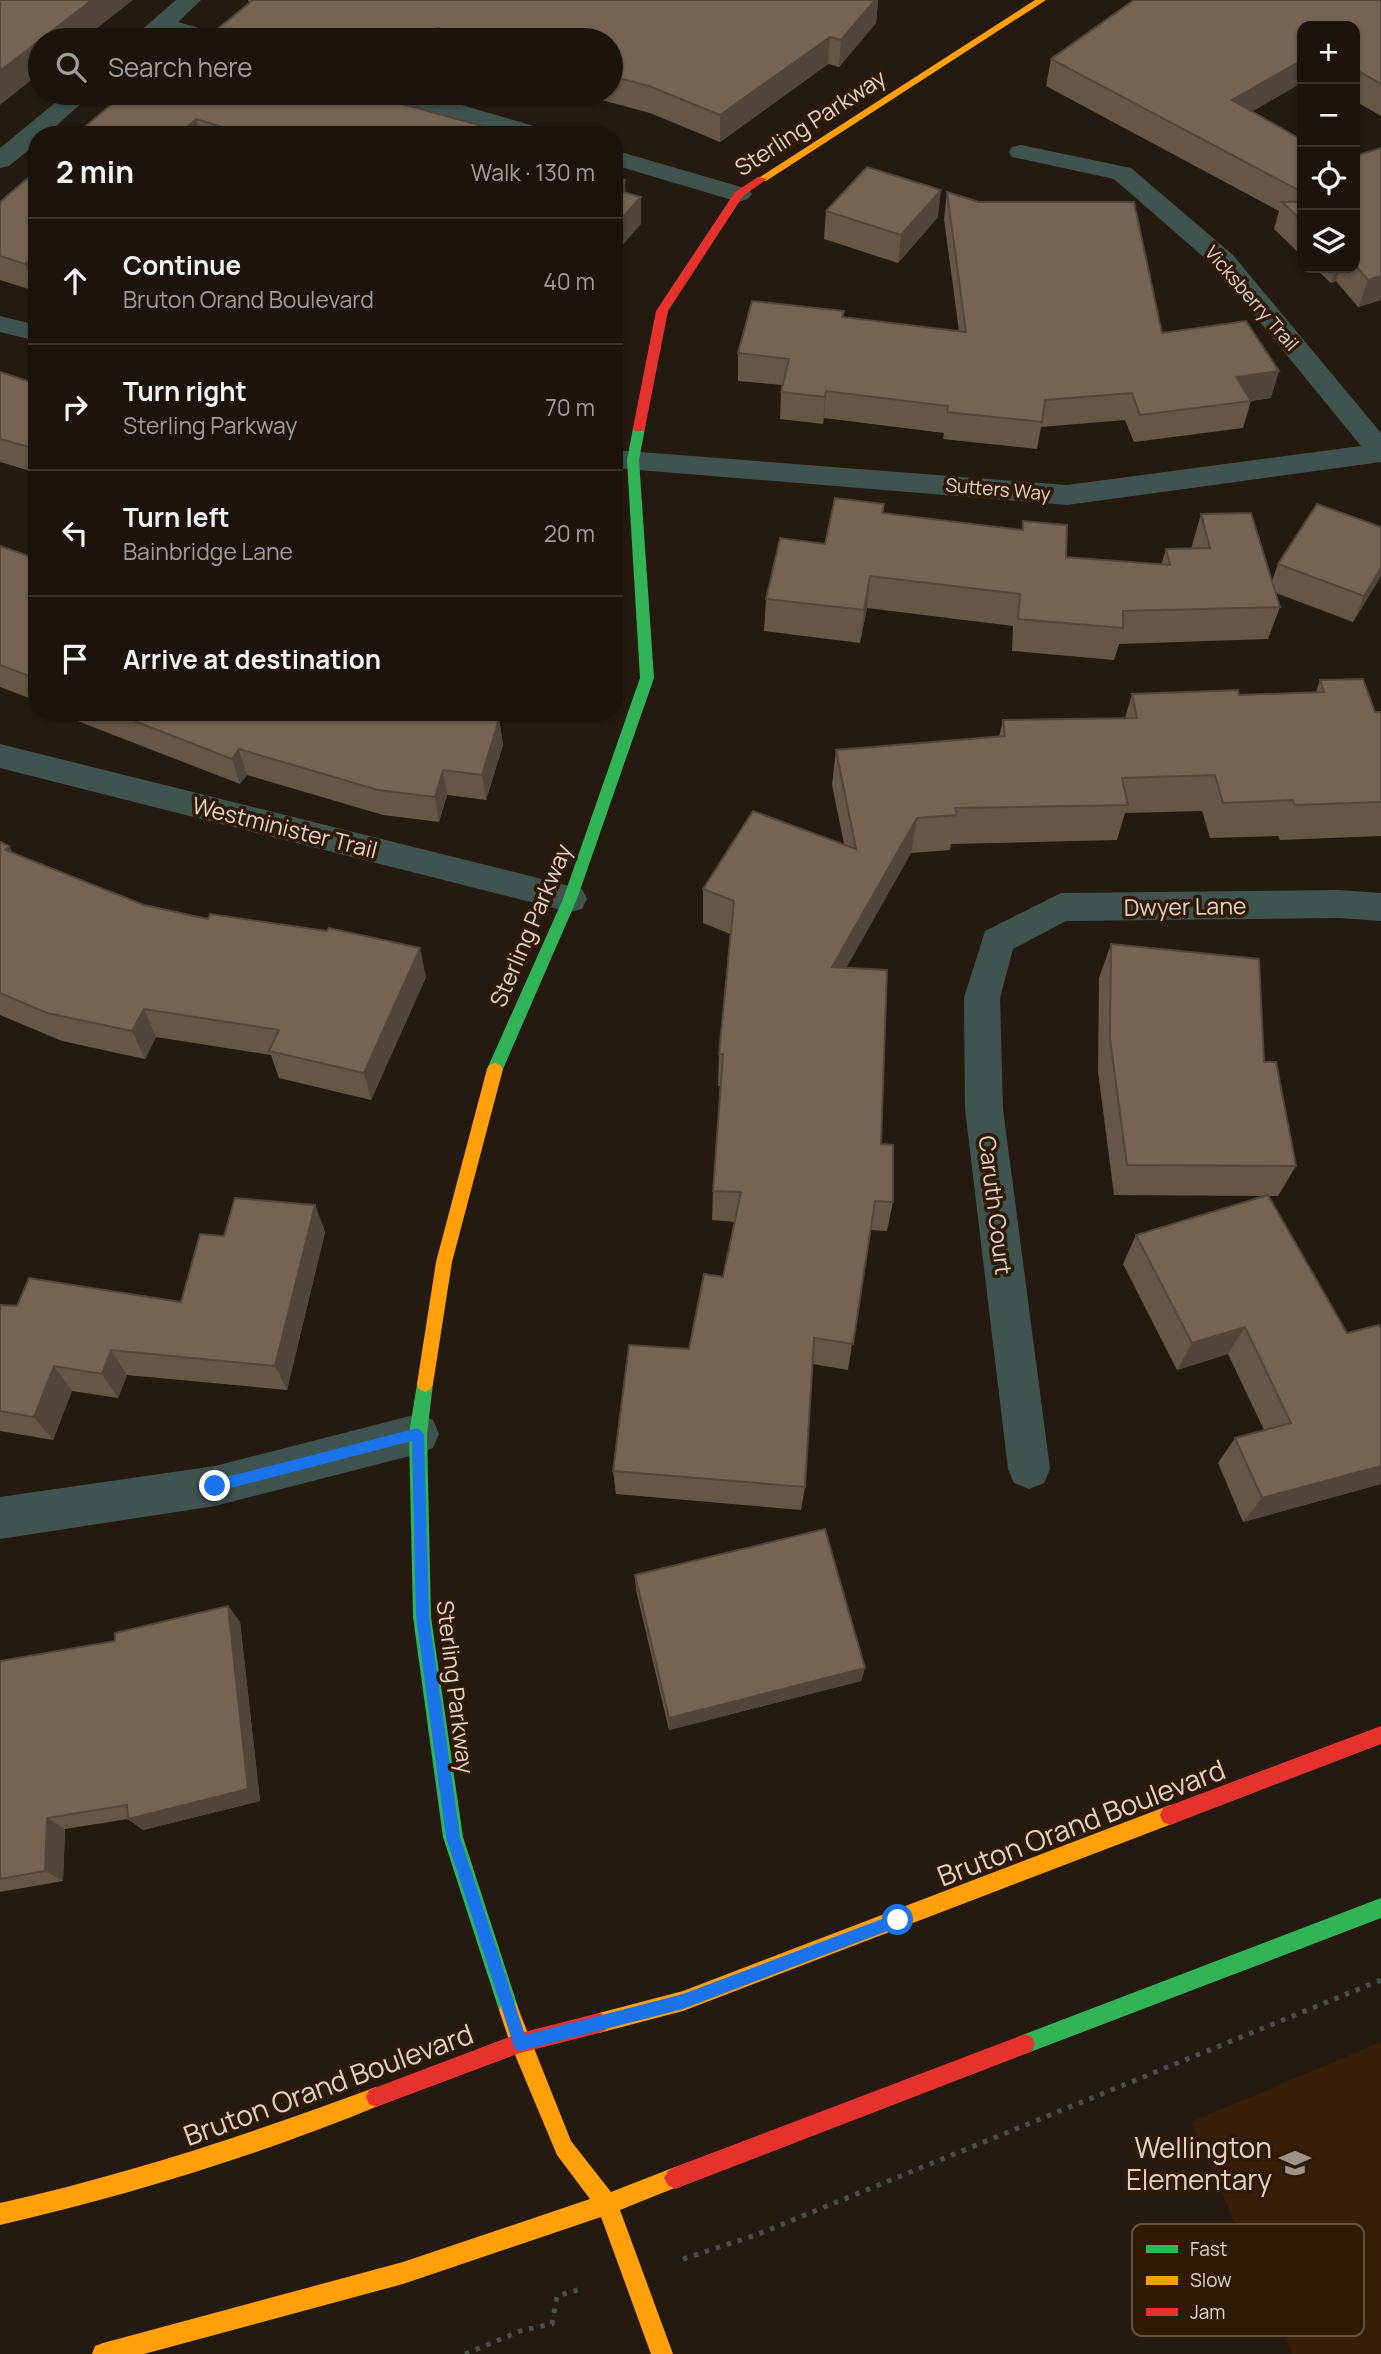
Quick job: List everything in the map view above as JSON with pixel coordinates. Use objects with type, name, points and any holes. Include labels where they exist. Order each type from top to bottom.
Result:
[{"type":"street","points":[[156,28],[190,0]]},
{"type":"street","name":"Sterling Parkway","points":[[662,2354],[607,2204],[564,2148],[520,2043],[453,1837],[422,1617],[418,1434],[444,1262],[498,1058],[569,898],[648,678],[624,459],[662,311],[740,194],[1041,0]]},
{"type":"street","points":[[161,24],[175,28]]},
{"type":"street","points":[[42,126],[67,105]]},
{"type":"street","points":[[436,105],[507,126]]},
{"type":"street","points":[[0,161],[28,137]]},
{"type":"street","name":"Vicksberry Trail","points":[[1021,152],[1122,173],[1224,261],[1381,452]]},
{"type":"street","points":[[623,160],[740,194]]},
{"type":"street","points":[[0,324],[28,331]]},
{"type":"street","name":"Sutters Way","points":[[624,459],[1067,495],[1381,452]]},
{"type":"street","name":"Westminister Trail","points":[[0,756],[569,898]]},
{"type":"street","name":"Dwyer Lane","points":[[998,941],[1061,907],[1339,904],[1381,907]]},
{"type":"street","name":"Caruth Court","points":[[998,941],[982,998],[984,1110],[1030,1469]]},
{"type":"street","points":[[0,1518],[215,1486],[418,1434]]},
{"type":"street","name":"Bruton Orand Boulevard","points":[[0,2214],[62,2201],[276,2135],[520,2043],[683,2001],[1381,1735]]},
{"type":"street","points":[[103,2354],[402,2273],[607,2204],[1381,1908]]},
{"type":"path","points":[[465,2354],[523,2330],[552,2324],[557,2296],[756,2235],[1381,1980]]},
{"type":"shaded area","name":"Wellington Elementary","points":[[1381,2042],[1381,2354],[1292,2354],[1284,2336],[1364,2336],[1364,2224],[1235,2224],[1191,2122]]},
{"type":"building","points":[[0,0],[92,0],[56,28],[28,28],[28,49],[0,71]]},
{"type":"building","points":[[253,0],[875,0],[841,40],[830,37],[720,115],[649,86],[623,79],[623,28],[219,28]]},
{"type":"building","points":[[1134,0],[1381,0],[1381,84],[1360,72],[1360,21],[1297,21],[1297,63],[1232,100],[1297,137],[1297,189],[1051,59]]},
{"type":"building","points":[[111,105],[406,105],[482,126],[220,126],[196,119],[188,126],[86,126]]},
{"type":"building","points":[[1381,148],[1381,276],[1368,280],[1360,271],[1360,154]]},
{"type":"building","points":[[867,167],[941,190],[901,235],[826,211]]},
{"type":"building","points":[[28,178],[28,262],[25,264],[0,256],[0,202]]},
{"type":"building","points":[[623,192],[641,197],[623,217]]},
{"type":"building","points":[[947,192],[979,202],[1134,202],[1162,333],[1246,321],[1279,371],[1236,377],[1251,401],[1140,415],[1132,393],[1045,400],[1042,422],[947,412],[948,406],[826,391],[825,397],[781,392],[789,359],[738,353],[752,301],[844,311],[842,317],[966,332]]},
{"type":"building","points":[[1282,202],[1297,202],[1297,216]]},
{"type":"building","points":[[0,372],[28,381],[28,447],[0,439]]},
{"type":"building","points":[[835,498],[884,504],[882,513],[1023,530],[1023,521],[1067,525],[1066,557],[1170,565],[1166,549],[1210,548],[1201,514],[1251,513],[1280,607],[1123,611],[1123,628],[1018,619],[1020,594],[870,576],[864,610],[766,599],[780,538],[825,544]]},
{"type":"building","points":[[1317,504],[1381,527],[1381,568],[1364,596],[1278,564]]},
{"type":"building","points":[[0,546],[28,556],[28,676],[0,665]]},
{"type":"building","points":[[1363,679],[1375,712],[1381,712],[1381,802],[1295,805],[1293,800],[1223,803],[1215,775],[1122,778],[1128,805],[955,808],[957,815],[917,818],[832,967],[887,970],[881,1144],[893,1145],[893,1202],[875,1201],[853,1344],[814,1338],[805,1487],[613,1471],[629,1345],[689,1349],[704,1274],[723,1277],[741,1192],[713,1191],[723,1054],[719,1054],[734,901],[703,889],[753,811],[856,849],[836,750],[1005,736],[1003,720],[1137,718],[1132,694],[1238,690],[1239,695],[1324,692],[1320,680]]},
{"type":"building","points":[[134,721],[498,721],[482,775],[443,770],[435,797],[378,790],[239,749],[232,759]]},
{"type":"building","points":[[0,842],[9,846],[5,850],[144,905],[208,919],[210,914],[327,931],[329,928],[420,948],[364,1073],[269,1051],[279,1030],[144,1009],[132,1031],[47,1013],[0,993]]},
{"type":"building","points":[[1111,944],[1259,959],[1264,1062],[1276,1062],[1296,1166],[1127,1165],[1110,1039]]},
{"type":"building","points":[[1268,1195],[1347,1333],[1379,1325],[1381,1329],[1381,1466],[1262,1498],[1235,1438],[1291,1423],[1245,1327],[1192,1343],[1136,1235]]},
{"type":"building","points":[[235,1198],[315,1205],[275,1366],[111,1350],[102,1374],[54,1366],[34,1417],[0,1411],[0,1305],[17,1306],[29,1278],[181,1302],[200,1234],[224,1236]]},
{"type":"building","points":[[825,1529],[865,1668],[669,1718],[635,1575]]},
{"type":"building","points":[[228,1606],[248,1789],[128,1819],[127,1805],[47,1818],[45,1871],[0,1879],[0,1661],[115,1641],[115,1633]]},
{"type":"traffic: fast","points":[[495,1069],[570,899],[647,678],[633,460],[639,428]]},
{"type":"traffic: fast","points":[[425,1384],[418,1434],[422,1617],[453,1837],[509,2010]]},
{"type":"traffic: fast","points":[[1025,2044],[1381,1908]]},
{"type":"traffic: slow","points":[[762,179],[1041,0]]},
{"type":"traffic: slow","points":[[425,1384],[444,1262],[495,1069]]},
{"type":"traffic: slow","points":[[599,2023],[683,2001],[1170,1815]]},
{"type":"traffic: slow","points":[[509,2010],[564,2148],[607,2204],[662,2354]]},
{"type":"traffic: slow","points":[[0,2214],[96,2191],[190,2163],[376,2097]]},
{"type":"traffic: slow","points":[[103,2354],[403,2273],[607,2204],[675,2178]]},
{"type":"traffic: jam","points":[[639,428],[662,311],[739,194],[762,179]]},
{"type":"traffic: jam","points":[[1170,1815],[1381,1735]]},
{"type":"traffic: jam","points":[[376,2097],[520,2043],[599,2023]]},
{"type":"traffic: jam","points":[[675,2178],[1025,2044]]},
{"type":"place","name":"Wellington Elementary","points":[[1295,2163]]},
{"type":"route","points":[[215,1486],[418,1434],[422,1617],[453,1837],[520,2043],[683,2001],[898,1920]]}]
